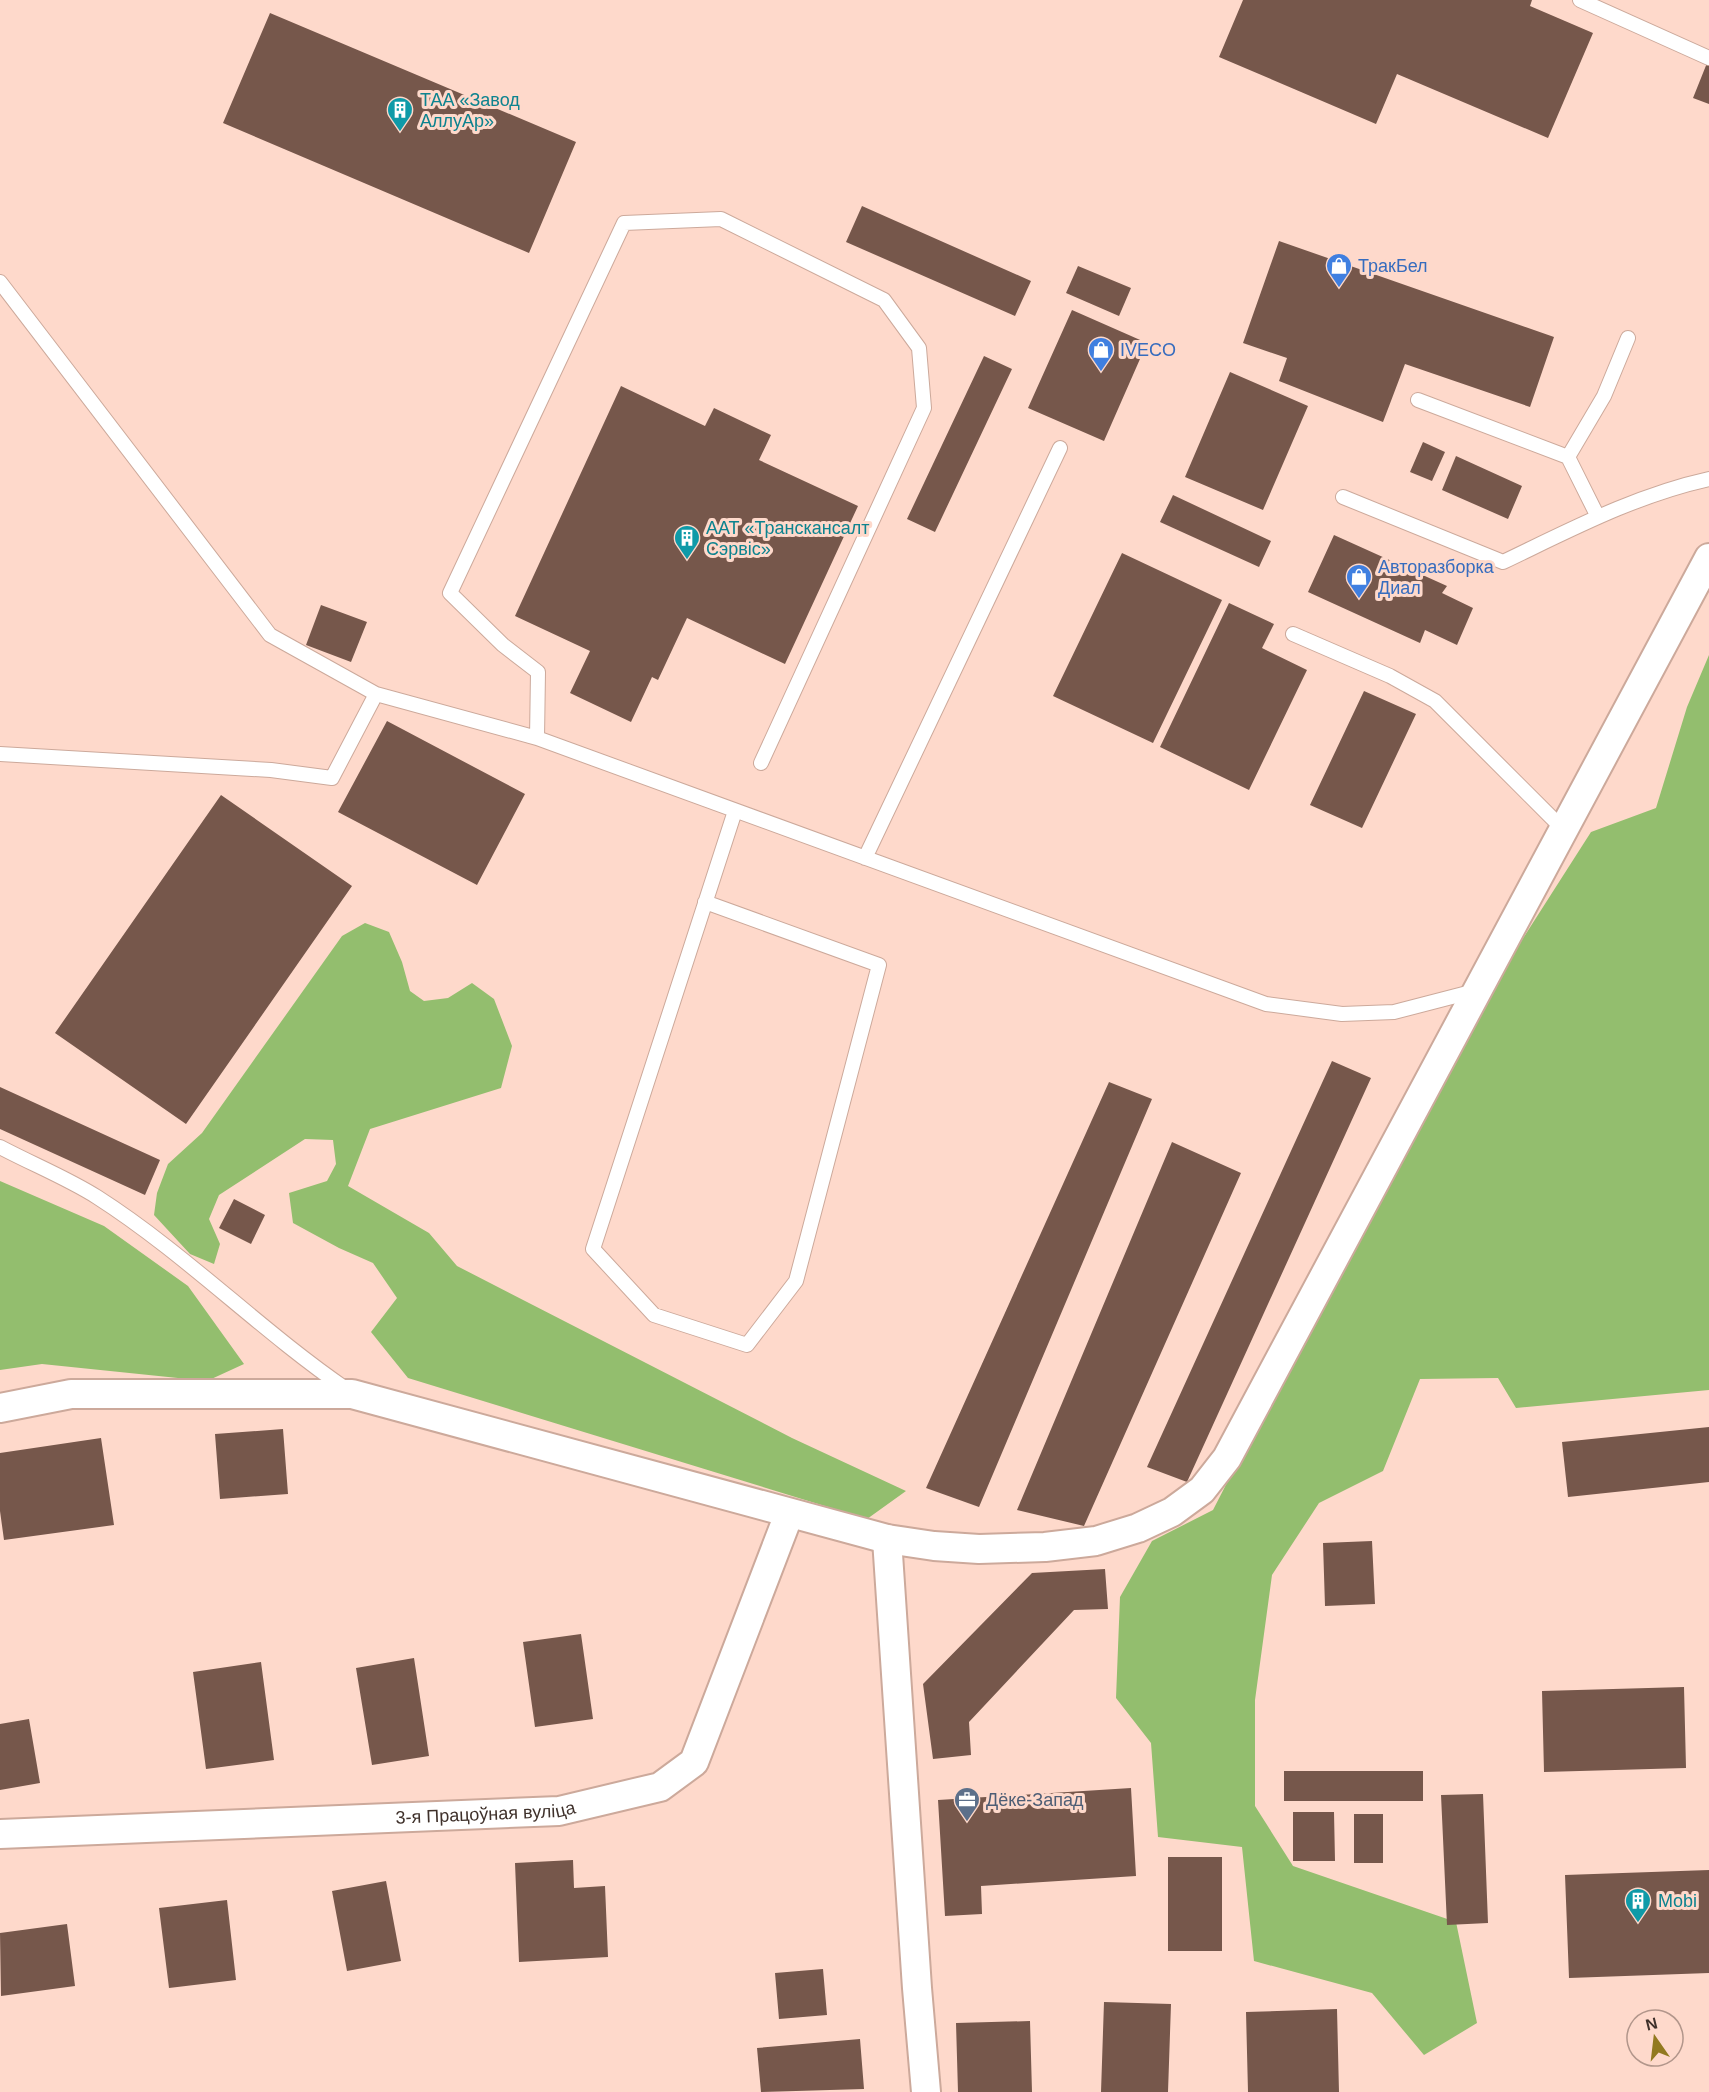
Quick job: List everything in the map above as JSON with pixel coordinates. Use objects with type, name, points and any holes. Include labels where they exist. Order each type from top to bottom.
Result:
[{"type":"street","points":[[0,1408],[71,1394],[352,1394],[789,1514],[887,1539],[934,1546],[979,1549],[1045,1547],[1096,1541],[1138,1528],[1172,1512],[1202,1490],[1227,1458],[1475,991],[1709,558]]},
{"type":"street","name":"3-я Працоўная вуліца","points":[[0,1834],[559,1811],[660,1787],[694,1762],[789,1514]]},
{"type":"street","points":[[887,1539],[916,1988],[926,2092]]},
{"type":"lane","points":[[1580,0],[1709,58]]},
{"type":"lane","points":[[537,738],[538,672],[503,645],[450,593],[624,223],[721,219],[884,300],[919,348],[924,408],[761,763]]},
{"type":"lane","points":[[0,282],[270,635],[376,694],[537,738],[1266,1004],[1342,1014],[1394,1012],[1475,991]]},
{"type":"lane","points":[[1568,457],[1604,396],[1628,338]]},
{"type":"lane","points":[[1418,400],[1568,457],[1598,517]]},
{"type":"lane","points":[[865,858],[1060,448]]},
{"type":"lane","points":[[1343,497],[1503,562],[1598,517],[1679,486],[1709,479]]},
{"type":"lane","points":[[1293,634],[1390,676],[1435,701],[1563,829]]},
{"type":"lane","points":[[0,754],[271,770],[332,778],[376,694]]},
{"type":"lane","points":[[705,902],[879,965],[795,1281],[747,1344],[654,1315],[593,1249],[705,902],[735,811]]},
{"type":"lane","points":[[0,1147],[96,1197],[202,1274],[307,1362],[352,1394]]},
{"type":"green space","points":[[1709,655],[1709,1390],[1516,1408],[1498,1378],[1420,1379],[1383,1471],[1319,1503],[1272,1575],[1255,1700],[1255,1806],[1293,1866],[1456,1922],[1477,2023],[1424,2055],[1372,1993],[1254,1961],[1242,1847],[1158,1837],[1151,1743],[1116,1698],[1120,1597],[1152,1541],[1213,1510],[1338,1267],[1470,1021],[1591,832],[1656,808],[1687,707]]},
{"type":"green space","points":[[365,923],[389,932],[402,962],[410,991],[424,1001],[448,998],[472,983],[494,999],[512,1046],[501,1088],[370,1129],[348,1186],[429,1233],[457,1266],[792,1438],[906,1491],[867,1519],[408,1378],[371,1332],[397,1298],[373,1263],[293,1223],[289,1193],[327,1181],[336,1164],[333,1140],[305,1139],[219,1195],[209,1219],[220,1244],[214,1264],[190,1254],[154,1215],[157,1193],[168,1164],[202,1133],[342,936]]},
{"type":"green space","points":[[0,1181],[104,1226],[188,1286],[244,1364],[207,1381],[42,1364],[0,1370]]},
{"type":"building","points":[[1243,0],[1532,0],[1530,6],[1593,33],[1548,138],[1397,74],[1376,124],[1219,57]]},
{"type":"building","name":"ТАА «Завод АллуАр»","points":[[270,13],[576,142],[529,253],[223,123]]},
{"type":"building","points":[[1709,58],[1709,104],[1693,98]]},
{"type":"building","points":[[862,206],[1031,281],[1015,316],[846,242]]},
{"type":"building","name":"ТракБел","points":[[1279,241],[1554,337],[1530,407],[1405,364],[1383,422],[1279,381],[1287,358],[1243,343]]},
{"type":"building","points":[[1078,266],[1131,288],[1119,316],[1066,293]]},
{"type":"building","points":[[1072,310],[1147,343],[1104,441],[1028,408]]},
{"type":"building","points":[[984,356],[1012,369],[935,532],[907,519]]},
{"type":"building","points":[[1230,372],[1308,406],[1263,510],[1185,477]]},
{"type":"building","name":"ААТ «Транскансалт Сэрвіс»","points":[[621,386],[705,426],[714,408],[771,435],[759,460],[858,506],[785,664],[687,618],[658,680],[652,677],[631,722],[570,693],[590,651],[515,616]]},
{"type":"building","points":[[1423,442],[1445,452],[1432,481],[1410,472]]},
{"type":"building","points":[[1456,456],[1522,486],[1508,519],[1442,490]]},
{"type":"building","points":[[1173,495],[1271,541],[1259,567],[1160,522]]},
{"type":"building","points":[[1334,535],[1447,586],[1442,593],[1473,608],[1457,645],[1425,630],[1420,643],[1308,592]]},
{"type":"building","points":[[1122,553],[1222,600],[1153,743],[1053,696]]},
{"type":"building","points":[[1229,603],[1274,624],[1262,648],[1307,670],[1249,790],[1160,747]]},
{"type":"building","points":[[321,605],[367,622],[351,662],[306,645]]},
{"type":"building","points":[[1364,691],[1416,714],[1362,828],[1310,805]]},
{"type":"building","points":[[387,721],[525,794],[477,885],[338,812]]},
{"type":"building","points":[[221,795],[352,886],[186,1124],[55,1033]]},
{"type":"building","points":[[1332,1061],[1371,1078],[1187,1482],[1147,1467]]},
{"type":"building","points":[[1109,1082],[1152,1099],[979,1507],[926,1488]]},
{"type":"building","points":[[0,1087],[160,1160],[145,1195],[0,1129]]},
{"type":"building","points":[[1172,1142],[1241,1173],[1084,1526],[1017,1510]]},
{"type":"building","points":[[234,1199],[265,1215],[251,1244],[219,1228]]},
{"type":"building","points":[[1709,1427],[1709,1482],[1568,1497],[1562,1442]]},
{"type":"building","points":[[283,1429],[288,1494],[220,1499],[215,1434]]},
{"type":"building","points":[[101,1438],[114,1525],[4,1540],[0,1511],[0,1453]]},
{"type":"building","points":[[1372,1541],[1375,1604],[1325,1606],[1323,1543]]},
{"type":"building","points":[[1105,1569],[1108,1609],[1074,1610],[969,1722],[971,1755],[933,1759],[923,1684],[1032,1573]]},
{"type":"building","points":[[581,1634],[593,1719],[535,1727],[523,1642]]},
{"type":"building","points":[[414,1658],[429,1756],[372,1765],[356,1668]]},
{"type":"building","points":[[261,1662],[274,1760],[206,1769],[193,1672]]},
{"type":"building","points":[[1684,1687],[1686,1768],[1544,1772],[1542,1691]]},
{"type":"building","points":[[29,1719],[40,1783],[0,1790],[0,1724]]},
{"type":"building","points":[[1284,1771],[1423,1771],[1423,1801],[1284,1801]]},
{"type":"building","points":[[1131,1788],[1136,1876],[981,1886],[982,1914],[945,1916],[938,1800]]},
{"type":"building","points":[[1483,1794],[1488,1923],[1447,1925],[1441,1795]]},
{"type":"building","points":[[1293,1812],[1334,1812],[1335,1861],[1293,1861]]},
{"type":"building","points":[[1354,1814],[1383,1814],[1383,1863],[1354,1863]]},
{"type":"building","points":[[1168,1857],[1222,1857],[1222,1951],[1168,1951]]},
{"type":"building","points":[[573,1860],[574,1888],[605,1886],[608,1957],[519,1962],[515,1863]]},
{"type":"building","name":"Mobi","points":[[1709,1870],[1709,1973],[1569,1978],[1565,1875]]},
{"type":"building","points":[[386,1881],[401,1961],[347,1971],[332,1891]]},
{"type":"building","points":[[227,1900],[236,1980],[169,1988],[159,1908]]},
{"type":"building","points":[[67,1924],[75,1986],[1,1996],[0,1933]]},
{"type":"building","points":[[823,1969],[827,2015],[779,2019],[775,1973]]},
{"type":"building","points":[[1104,2002],[1171,2004],[1168,2092],[1101,2092]]},
{"type":"building","points":[[1337,2009],[1339,2092],[1248,2092],[1246,2012]]},
{"type":"building","points":[[1030,2021],[1032,2092],[958,2092],[956,2023]]},
{"type":"building","points":[[860,2039],[864,2089],[761,2092],[757,2048]]},
{"type":"place","name":"ТАА «Завод АллуАр»","points":[[400,133]]},
{"type":"place","name":"ТракБел","points":[[1339,289]]},
{"type":"place","name":"IVECO","points":[[1101,373]]},
{"type":"place","name":"ААТ «Транскансалт Сэрвіс»","points":[[687,561]]},
{"type":"place","name":"Авторазборка Диал","points":[[1359,600]]},
{"type":"place","name":"Дёке-Запад","points":[[967,1823]]},
{"type":"place","name":"Mobi","points":[[1638,1924]]}]
